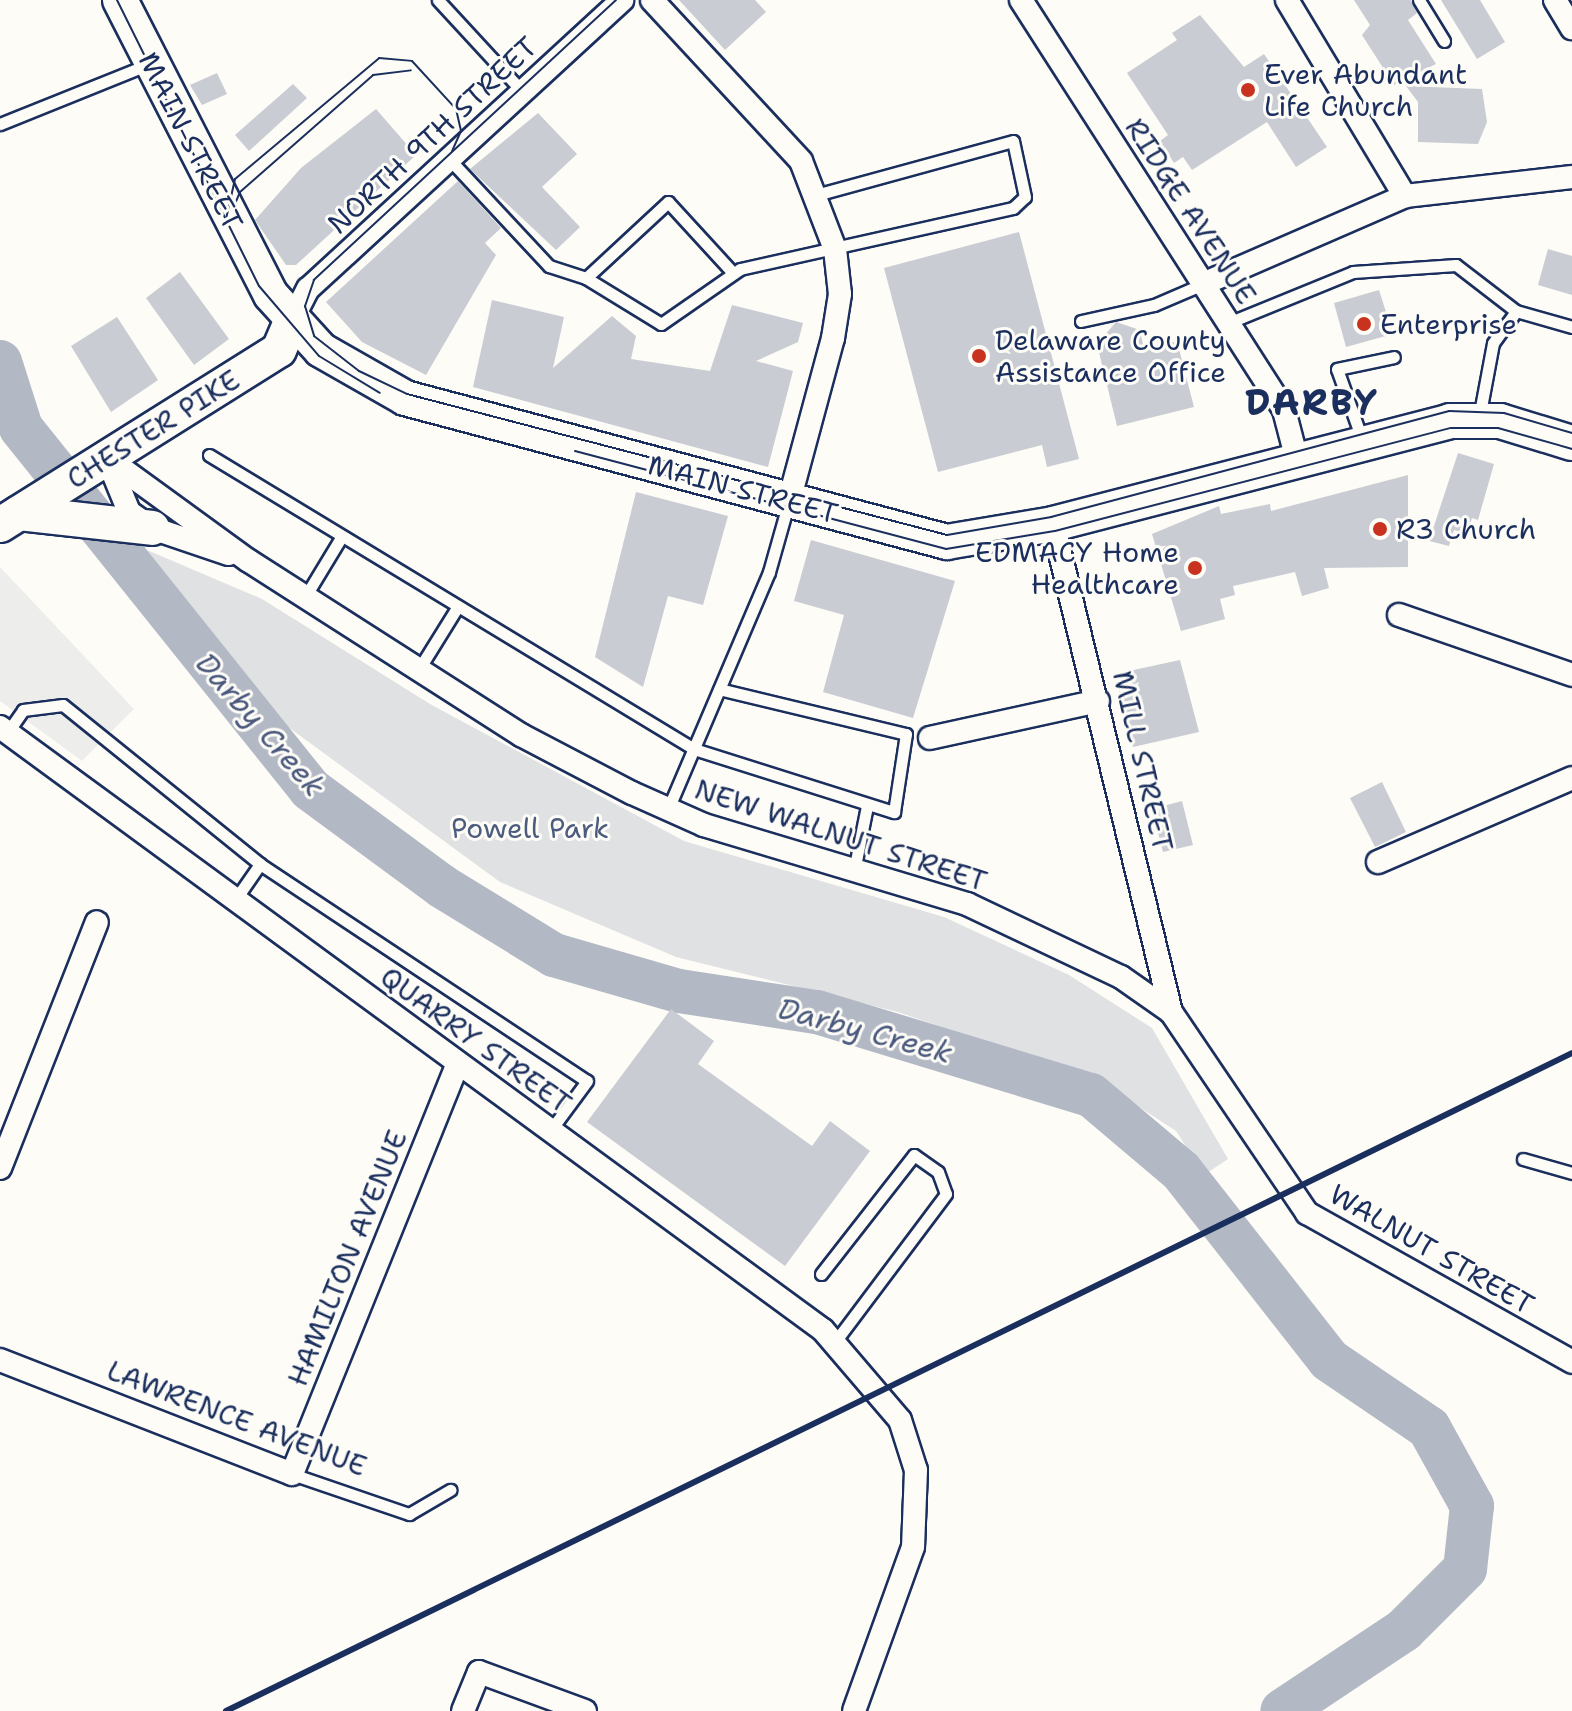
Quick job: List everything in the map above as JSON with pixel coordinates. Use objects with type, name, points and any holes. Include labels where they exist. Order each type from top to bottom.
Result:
[{"type":"main road","name":"MAIN STREET","points":[[120,0],[258,272],[292,320],[355,376],[405,398],[947,542],[1053,524],[1364,443],[1479,419],[1572,443]]},
{"type":"main road","name":"CHESTER PIKE","points":[[9,519],[279,350],[292,320]]},
{"type":"main road","points":[[9,519],[116,522],[152,528]]},
{"type":"street","name":"NORTH 9TH STREET","points":[[292,320],[308,289],[451,161],[622,0]]},
{"type":"street","points":[[652,0],[755,105],[801,161],[835,249],[840,294],[833,338],[789,501]]},
{"type":"street","name":"RIDGE AVENUE","points":[[1021,0],[1284,410],[1297,460]]},
{"type":"street","points":[[1287,0],[1405,196]]},
{"type":"street","points":[[1555,0],[1572,28]]},
{"type":"street","points":[[1203,284],[1405,196],[1572,177]]},
{"type":"street","name":"NEW WALNUT STREET","points":[[94,466],[120,500],[152,528],[249,561]]},
{"type":"street","name":"NEW WALNUT STREET","points":[[94,466],[521,735],[668,809],[854,871],[967,904],[1067,948],[1171,1012]]},
{"type":"street","name":"MILL STREET","points":[[1053,524],[1171,1012]]},
{"type":"street","points":[[1399,615],[1572,675]]},
{"type":"street","points":[[930,738],[1098,701]]},
{"type":"street","name":"QUARRY STREET","points":[[4,730],[834,1343],[900,1420],[916,1470],[913,1547],[854,1711]]},
{"type":"street","points":[[1378,862],[1572,778]]},
{"type":"street","points":[[0,1168],[97,922]]},
{"type":"street","name":"WALNUT STREET","points":[[1171,1012],[1307,1213],[1572,1362]]},
{"type":"street","name":"HAMILTON AVENUE","points":[[292,1474],[458,1064]]},
{"type":"street","name":"LAWRENCE AVENUE","points":[[0,1360],[292,1474]]},
{"type":"street","points":[[463,1711],[479,1672],[585,1711]]},
{"type":"lane","points":[[438,0],[523,93]]},
{"type":"lane","points":[[1419,0],[1444,41]]},
{"type":"lane","points":[[0,124],[151,63]]},
{"type":"lane","points":[[451,161],[549,266],[586,278],[661,324],[733,273],[1013,208],[1025,197],[1013,141],[816,195]]},
{"type":"lane","points":[[586,278],[668,202],[733,273]]},
{"type":"lane","points":[[1228,323],[1353,272],[1401,264],[1456,265],[1516,311],[1572,327]]},
{"type":"lane","points":[[1081,321],[1154,305],[1203,284]]},
{"type":"lane","points":[[1479,419],[1493,343],[1516,311]]},
{"type":"lane","points":[[1364,443],[1337,369],[1394,357]]},
{"type":"lane","points":[[209,455],[694,749],[894,812],[906,734]]},
{"type":"lane","points":[[668,809],[769,572],[789,501]]},
{"type":"lane","points":[[305,597],[342,536]]},
{"type":"lane","points":[[419,669],[458,606]]},
{"type":"lane","points":[[719,689],[930,738]]},
{"type":"lane","points":[[4,730],[23,710],[63,705],[260,864],[587,1081],[550,1131]]},
{"type":"lane","points":[[854,871],[867,806]]},
{"type":"lane","points":[[235,900],[260,864]]},
{"type":"lane","points":[[821,1274],[914,1155],[938,1172],[946,1194],[834,1343]]},
{"type":"lane","points":[[1523,1159],[1572,1173]]},
{"type":"lane","name":"LAWRENCE AVENUE","points":[[292,1474],[409,1514],[450,1490]]},
{"type":"shaded area","points":[[0,567],[134,709],[82,761],[0,701]]},
{"type":"green space","name":"Powell Park","points":[[147,550],[262,599],[430,704],[684,841],[944,917],[1069,975],[1152,1028],[1228,1159],[1204,1175],[1176,1131],[1101,1082],[898,1012],[676,957],[500,882],[269,713]]},
{"type":"building","points":[[679,0],[755,0],[766,12],[725,50]]},
{"type":"building","points":[[1354,0],[1411,0],[1417,13],[1408,20],[1436,64],[1394,85],[1362,35],[1370,25]]},
{"type":"building","points":[[1441,0],[1480,0],[1505,42],[1477,59]]},
{"type":"building","name":"Ever Abundant Life Church","points":[[1200,15],[1244,67],[1264,54],[1327,147],[1296,167],[1267,122],[1192,170],[1183,157],[1174,163],[1160,141],[1168,135],[1127,73],[1177,40],[1172,33]]},
{"type":"building","points":[[217,73],[227,94],[202,105],[190,85]]},
{"type":"building","points":[[293,84],[307,98],[249,151],[235,135]]},
{"type":"building","points":[[1406,86],[1482,89],[1487,122],[1478,144],[1418,142],[1418,102]]},
{"type":"building","points":[[376,109],[416,155],[296,265],[286,265],[255,220],[301,168]]},
{"type":"building","points":[[538,113],[577,154],[542,187],[580,227],[556,250],[470,169]]},
{"type":"building","points":[[458,181],[501,228],[485,243],[496,255],[426,375],[362,342],[326,302]]},
{"type":"building","name":"Delaware County Assistance Office","points":[[1019,232],[1079,459],[1047,467],[1042,445],[938,472],[884,268]]},
{"type":"building","points":[[1548,249],[1572,256],[1572,295],[1538,285]]},
{"type":"building","points":[[180,272],[229,339],[194,365],[146,298]]},
{"type":"building","name":"Enterprise","points":[[1379,290],[1393,334],[1346,347],[1334,303]]},
{"type":"building","points":[[492,300],[564,317],[553,368],[612,316],[636,336],[631,359],[710,371],[732,305],[803,323],[798,342],[756,361],[793,371],[768,467],[473,387]]},
{"type":"building","points":[[117,317],[158,380],[111,412],[71,346]]},
{"type":"building","points":[[1116,322],[1140,330],[1144,349],[1177,341],[1194,407],[1117,426],[1097,344]]},
{"type":"building","points":[[1458,453],[1494,464],[1478,520],[1472,518],[1467,534],[1454,530],[1449,546],[1429,541]]},
{"type":"building","points":[[1408,475],[1408,567],[1324,568],[1329,588],[1302,596],[1295,572],[1233,586],[1235,595],[1220,599],[1225,619],[1181,631],[1152,534],[1219,506],[1221,514],[1270,504],[1271,511]]},
{"type":"building","points":[[636,492],[728,516],[703,605],[668,596],[643,687],[595,657]]},
{"type":"building","points":[[811,540],[955,581],[913,718],[823,692],[844,615],[794,601]]},
{"type":"building","points":[[1180,660],[1199,732],[1133,747],[1115,674]]},
{"type":"building","points":[[1382,782],[1406,832],[1375,847],[1350,798]]},
{"type":"building","points":[[1182,801],[1193,845],[1163,852],[1152,809]]},
{"type":"building","points":[[671,1009],[714,1041],[698,1064],[812,1146],[830,1121],[870,1151],[785,1266],[587,1122]]},
{"type":"waterway","name":"Darby Creek","points":[[0,362],[21,428],[310,789],[443,887],[554,955],[679,991],[817,1012],[1091,1095],[1181,1171],[1329,1360],[1429,1428],[1472,1506],[1465,1569],[1404,1630],[1282,1711]]},
{"type":"tram line","points":[[117,0],[259,286],[319,356],[380,393]]},
{"type":"tram line","points":[[616,0],[314,280],[305,306],[314,336],[359,371],[407,394],[947,535],[1051,517],[1449,411],[1504,413],[1572,433]]},
{"type":"tram line","points":[[226,219],[235,179],[379,58],[412,61],[456,109],[461,131],[452,151]]},
{"type":"tram line","points":[[233,209],[240,192],[373,75],[411,70]]},
{"type":"tram line","points":[[575,451],[946,549],[1055,531],[1451,428],[1498,428],[1572,449]]},
{"type":"railway","points":[[226,1711],[1572,1053]]},
{"type":"place","name":"Ever Abundant Life Church","points":[[1248,90]]},
{"type":"place","name":"Enterprise","points":[[1364,324]]},
{"type":"place","name":"Delaware County Assistance Office","points":[[979,356]]},
{"type":"place","name":"R3 Church","points":[[1380,529]]},
{"type":"place","name":"EDMACY Home Healthcare","points":[[1195,568]]},
{"type":"district","name":"DARBY","points":[[1312,403]]}]
